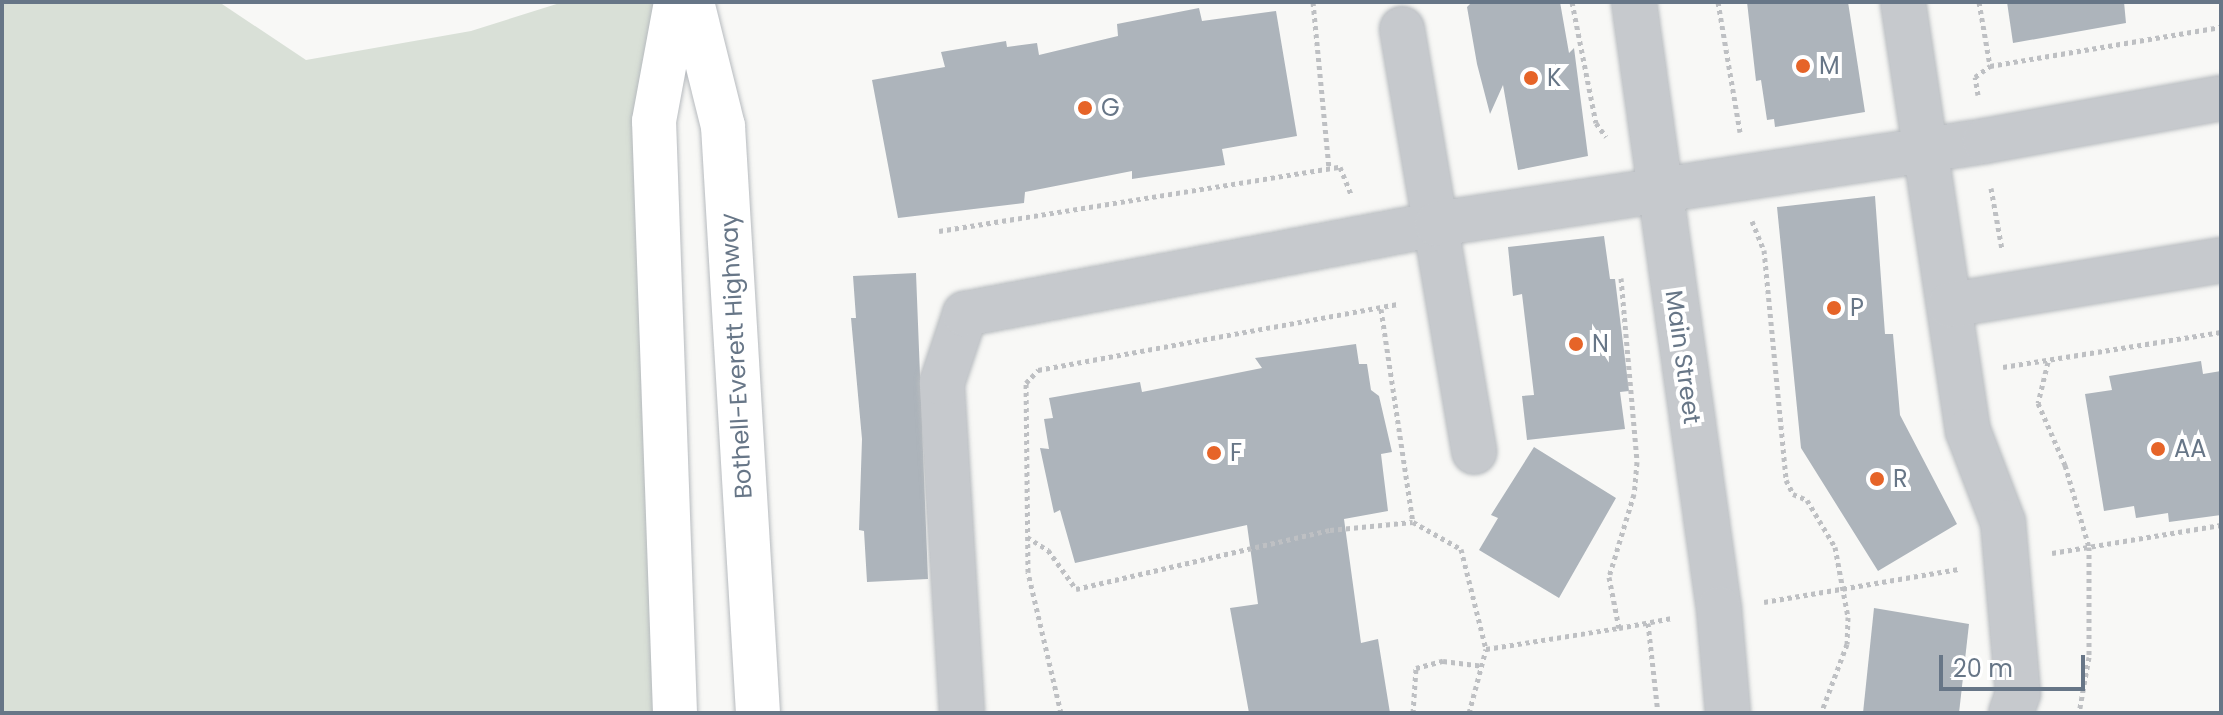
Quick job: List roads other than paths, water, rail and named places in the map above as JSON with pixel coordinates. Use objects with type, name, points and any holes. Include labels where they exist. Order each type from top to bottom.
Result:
[{"type":"main road","points":[[675,713],[654,121],[676,2]]},
{"type":"main road","name":"Bothell-Everett Highway","points":[[692,2],[723,126],[758,713]]},
{"type":"street","name":"Main Street","points":[[1634,2],[1640,196],[1719,609],[1728,713]]},
{"type":"street","points":[[1903,2],[1929,148],[1968,431],[2003,522],[2018,693],[2011,713]]},
{"type":"street","points":[[1402,29],[1474,452]]},
{"type":"street","points":[[962,713],[942,383],[965,314],[1380,235],[1440,245],[1640,196],[1985,141],[2221,98]]},
{"type":"street","points":[[1950,305],[2221,260]]},
{"type":"place","name":"M","points":[[1803,66]]},
{"type":"place","name":"K","points":[[1531,78]]},
{"type":"place","name":"G","points":[[1085,108]]},
{"type":"place","name":"P","points":[[1834,308]]},
{"type":"place","name":"N","points":[[1576,344]]},
{"type":"place","name":"AA","points":[[2158,449]]},
{"type":"place","name":"F","points":[[1214,453]]},
{"type":"place","name":"R","points":[[1877,479]]}]
